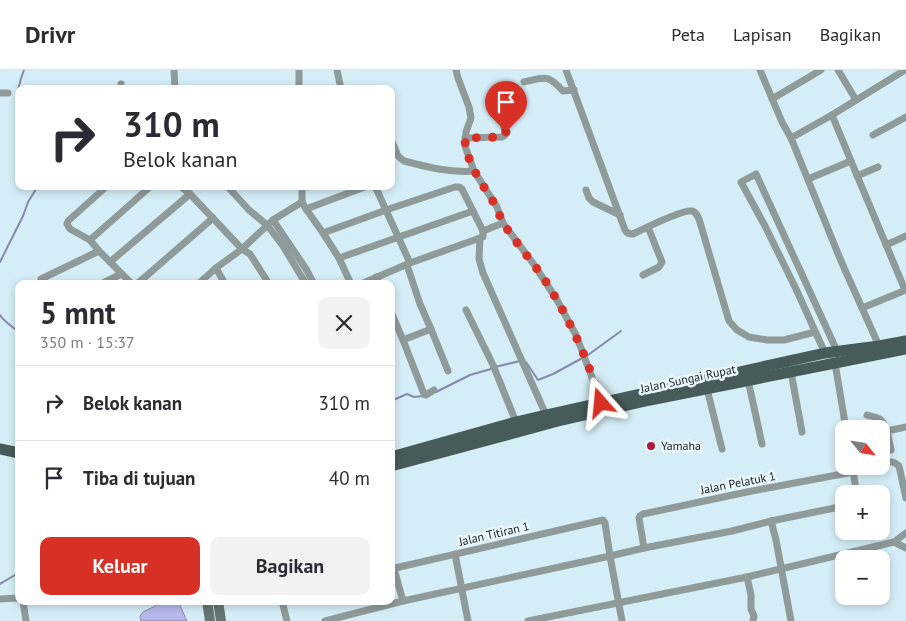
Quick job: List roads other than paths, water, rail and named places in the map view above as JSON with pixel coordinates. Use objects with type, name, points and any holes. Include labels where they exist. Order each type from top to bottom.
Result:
[{"type":"main road","name":"Jalan Sungai Rupat","points":[[395,456],[546,415],[906,340]]},
{"type":"main road","name":"Jalan Sungai Rupat","points":[[395,465],[543,425],[650,400],[791,372],[833,356],[906,349]]},
{"type":"main road","points":[[0,451],[15,453]]},
{"type":"street","points":[[174,70],[175,85]]},
{"type":"street","points":[[299,70],[299,85]]},
{"type":"street","points":[[337,70],[340,85]]},
{"type":"street","points":[[456,70],[469,106],[471,118],[466,132],[465,146],[474,171],[497,207],[503,223],[548,285],[576,336],[601,403]]},
{"type":"street","points":[[566,70],[625,230],[629,234],[633,234],[688,210],[693,211],[697,214],[729,321],[737,330],[749,337],[774,340],[784,340],[815,332]]},
{"type":"street","points":[[760,70],[782,122],[791,138],[841,261],[879,346]]},
{"type":"street","points":[[772,99],[821,70]]},
{"type":"street","points":[[838,70],[856,100]]},
{"type":"street","points":[[791,138],[904,70]]},
{"type":"street","points":[[524,82],[542,78],[552,80],[564,91],[574,90]]},
{"type":"street","points":[[0,93],[8,93]]},
{"type":"street","points":[[465,138],[502,137],[505,135],[506,132],[498,101]]},
{"type":"street","points":[[832,115],[906,290],[862,308]]},
{"type":"street","points":[[873,135],[906,117]]},
{"type":"street","points":[[395,149],[398,156],[404,161],[450,171],[474,171]]},
{"type":"street","points":[[808,179],[852,161]]},
{"type":"street","points":[[858,176],[878,167]]},
{"type":"street","points":[[833,356],[815,332],[796,288],[741,182],[756,174],[778,219],[833,356],[844,420]]},
{"type":"street","points":[[323,233],[459,186],[473,211],[482,235],[479,260],[483,273],[546,415]]},
{"type":"street","points":[[103,190],[67,222],[70,229],[90,240],[99,252],[128,280]]},
{"type":"street","points":[[90,240],[146,190]]},
{"type":"street","points":[[185,190],[242,249],[250,254],[266,280]]},
{"type":"street","points":[[231,190],[249,210],[267,225],[283,246],[304,280]]},
{"type":"street","points":[[302,190],[302,202],[323,233],[349,280]]},
{"type":"street","points":[[306,209],[356,190]]},
{"type":"street","points":[[377,190],[409,264],[420,304],[448,371]]},
{"type":"street","points":[[586,190],[593,202],[620,215]]},
{"type":"street","points":[[110,262],[190,194]]},
{"type":"street","points":[[202,280],[242,249],[273,220],[302,202]]},
{"type":"street","points":[[338,258],[473,211]]},
{"type":"street","points":[[142,280],[212,218]]},
{"type":"street","points":[[765,226],[778,219]]},
{"type":"street","points":[[273,220],[312,280]]},
{"type":"street","points":[[378,280],[409,264],[482,235],[503,223]]},
{"type":"street","points":[[643,275],[659,267],[662,262],[648,227]]},
{"type":"street","points":[[886,245],[906,236]]},
{"type":"street","points":[[41,279],[99,252]]},
{"type":"street","points":[[216,268],[223,280]]},
{"type":"street","points":[[108,280],[121,274]]},
{"type":"street","points":[[466,310],[493,365],[516,422]]},
{"type":"street","points":[[395,321],[424,394],[426,395],[434,390]]},
{"type":"street","points":[[403,340],[432,329]]},
{"type":"street","points":[[791,372],[802,432]]},
{"type":"street","points":[[748,380],[762,444]]},
{"type":"street","points":[[707,389],[722,448]]},
{"type":"street","points":[[867,415],[882,420]]},
{"type":"street","points":[[890,430],[906,427]]},
{"type":"street","points":[[890,445],[891,450]]},
{"type":"street","points":[[890,461],[895,462],[898,466],[906,498]]},
{"type":"street","name":"Jalan Pelatuk 1","points":[[644,548],[639,518],[643,514],[835,473]]},
{"type":"street","points":[[395,604],[644,548],[835,508]]},
{"type":"street","name":"Jalan Titiran 1","points":[[395,569],[603,520],[610,556]]},
{"type":"street","points":[[771,521],[791,621]]},
{"type":"street","points":[[528,621],[781,570],[894,542],[906,534]]},
{"type":"street","points":[[894,542],[906,548]]},
{"type":"street","points":[[456,554],[468,621]]},
{"type":"street","points":[[610,556],[622,621]]},
{"type":"street","points":[[395,576],[403,602]]},
{"type":"street","points":[[747,577],[754,621]]},
{"type":"street","points":[[0,599],[15,598]]},
{"type":"street","points":[[24,605],[26,621]]},
{"type":"street","points":[[283,605],[287,621]]},
{"type":"street","points":[[324,621],[391,605]]},
{"type":"street","points":[[209,617],[220,617]]},
{"type":"water","points":[[157,605],[180,605],[187,621],[141,621],[140,616],[143,612]]},
{"type":"waterway","points":[[20,85],[24,70]]},
{"type":"waterway","points":[[0,262],[36,190]]},
{"type":"waterway","points":[[0,315],[15,330]]},
{"type":"waterway","points":[[526,362],[538,380],[588,355],[621,331]]},
{"type":"waterway","points":[[495,367],[520,361]]},
{"type":"waterway","points":[[436,392],[470,375],[491,369]]},
{"type":"waterway","points":[[395,399],[407,394],[414,397],[424,396]]},
{"type":"waterway","points":[[0,584],[15,575]]},
{"type":"place","name":"Yamaha","points":[[651,446]]}]
